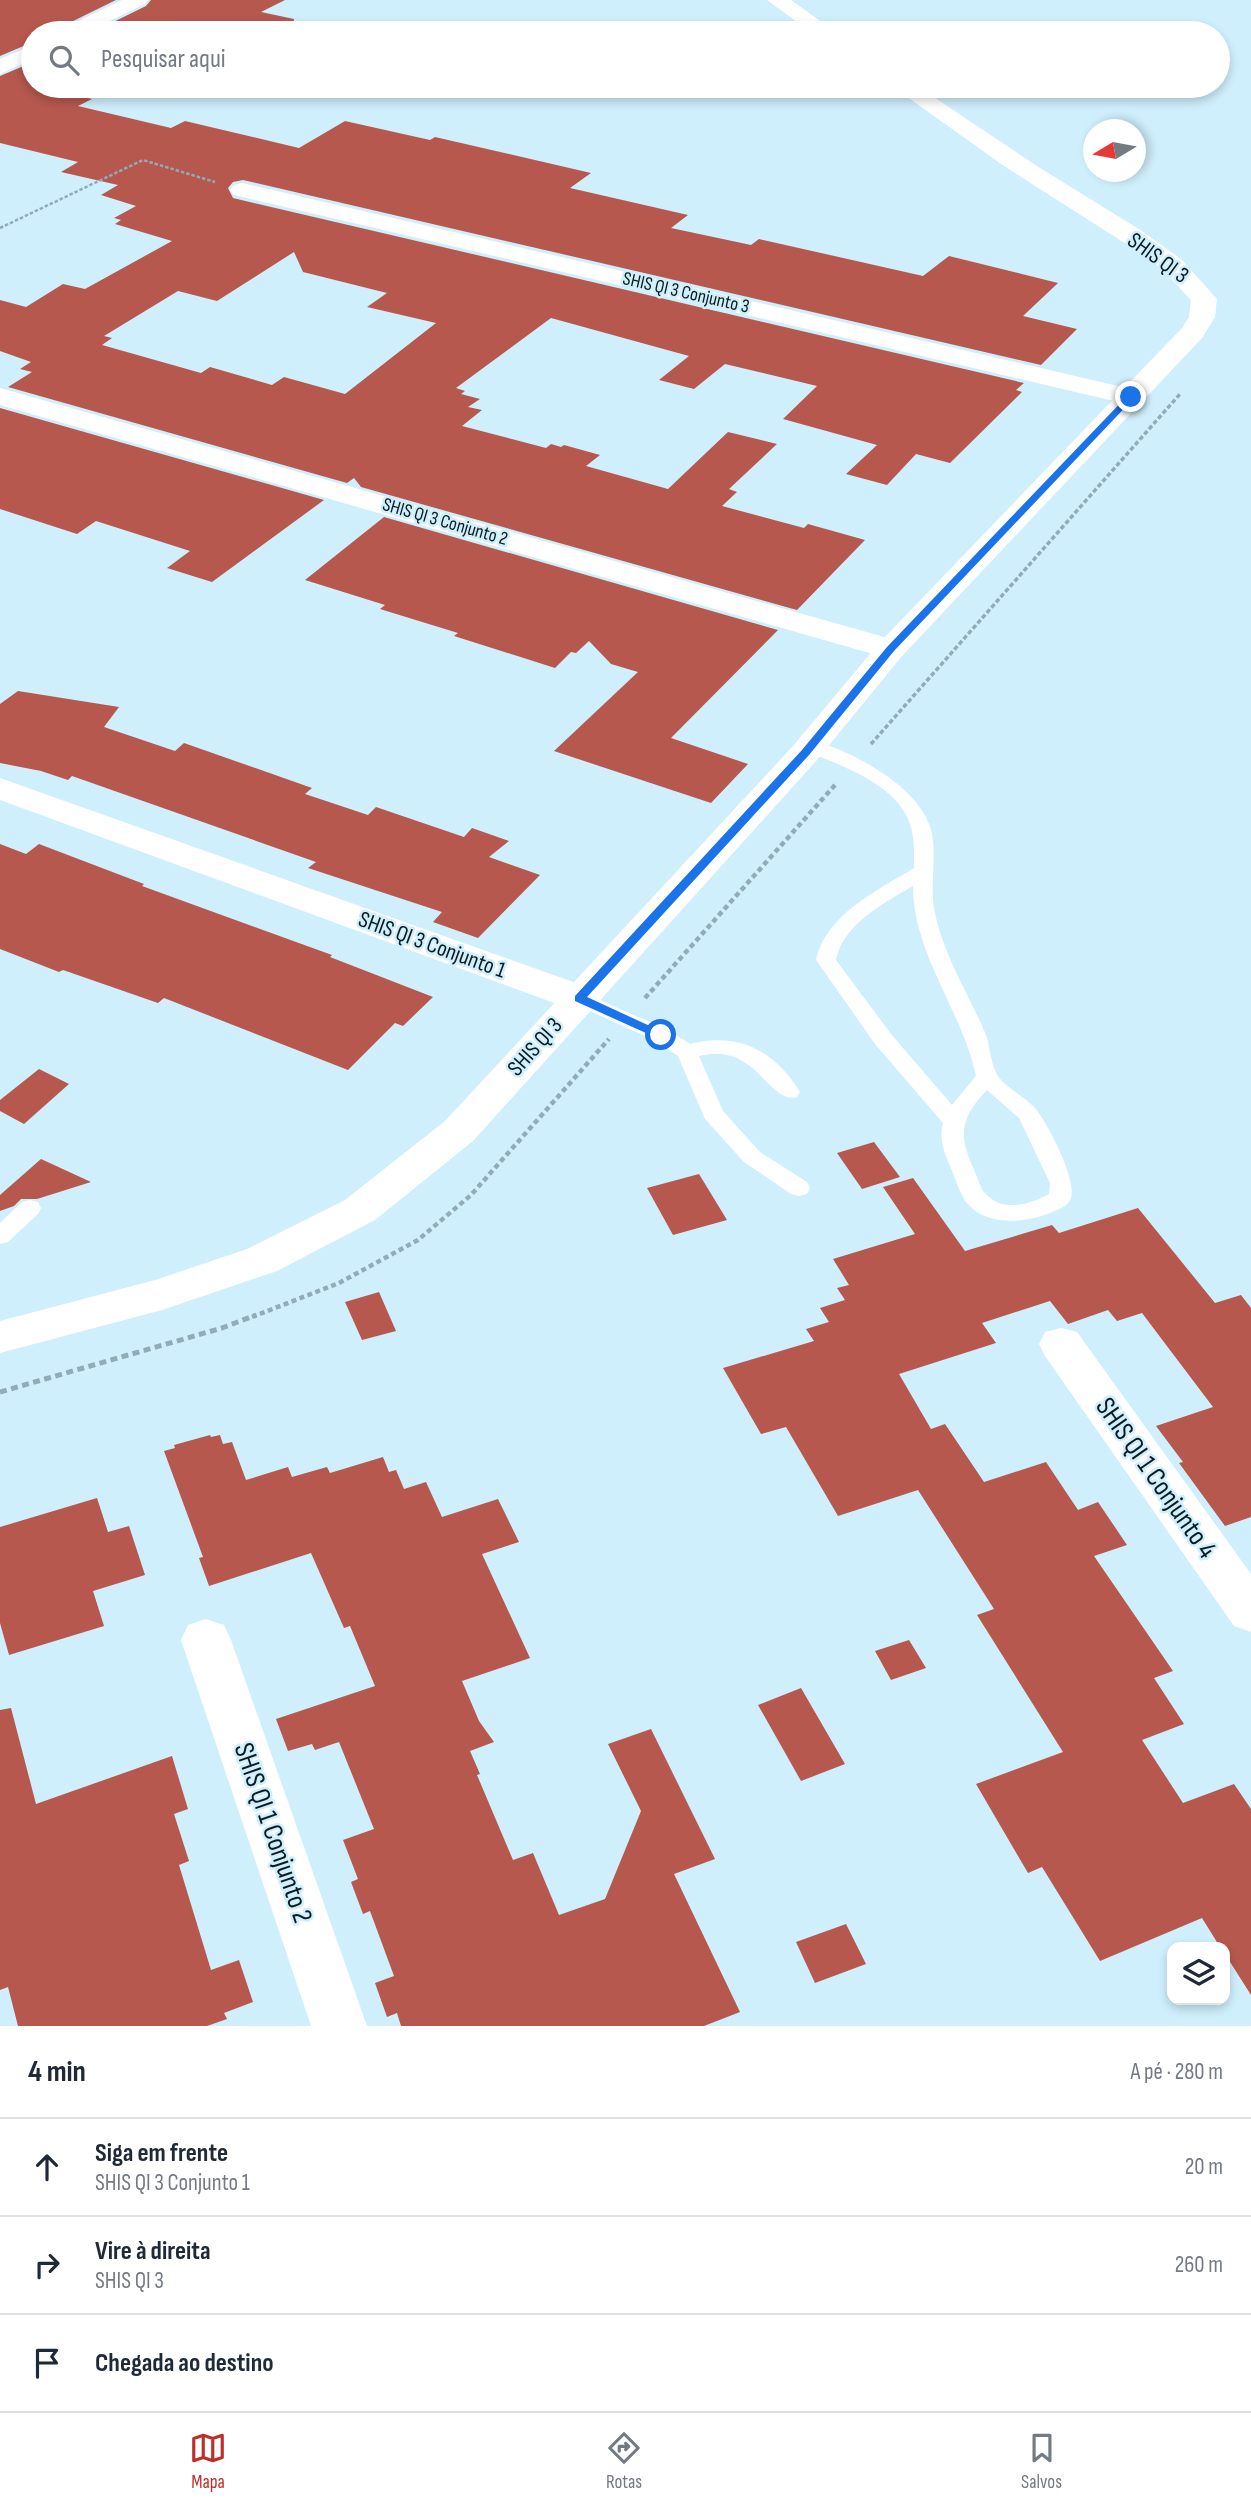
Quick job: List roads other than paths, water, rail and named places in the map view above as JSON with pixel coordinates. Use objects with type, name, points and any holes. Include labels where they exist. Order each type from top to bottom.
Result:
[{"type":"street","points":[[94,21],[138,0]]},
{"type":"street","points":[[777,0],[808,21]]},
{"type":"street","points":[[0,67],[21,57]]},
{"type":"street","name":"SHIS QI 3","points":[[0,1338],[162,1294],[262,1261],[360,1210],[459,1131],[811,746],[891,649],[1193,332],[1202,317],[1204,299],[1191,280],[1163,258],[921,98]]},
{"type":"street","name":"SHIS QI 3 Conjunto 3","points":[[242,190],[1131,397]]},
{"type":"street","name":"SHIS QI 3 Conjunto 2","points":[[0,396],[891,649]]},
{"type":"street","name":"SHIS QI 3 Conjunto 1","points":[[0,788],[579,998]]},
{"type":"street","name":"SHIS QI 1 Conjunto 4","points":[[1061,1345],[1251,1612]]},
{"type":"street","name":"SHIS QI 1 Conjunto 2","points":[[206,1640],[339,2026]]},
{"type":"lane","points":[[811,746],[853,765],[906,800],[916,813],[921,828],[924,908],[932,942],[985,1062],[987,1078],[1027,1113],[1062,1183],[1059,1198],[1043,1208],[1013,1214],[989,1207],[975,1197],[955,1154],[952,1133],[955,1122],[972,1091],[987,1078]]},
{"type":"lane","points":[[923,871],[869,905],[833,940],[826,950],[826,960],[883,1039],[955,1122]]},
{"type":"lane","name":"SHIS QI 3 Conjunto 1","points":[[579,998],[661,1035],[687,1052]]},
{"type":"lane","points":[[789,1092],[753,1054],[732,1046],[711,1044],[687,1052],[713,1114],[751,1157],[799,1188]]},
{"type":"lane","points":[[0,1236],[30,1208]]}]
